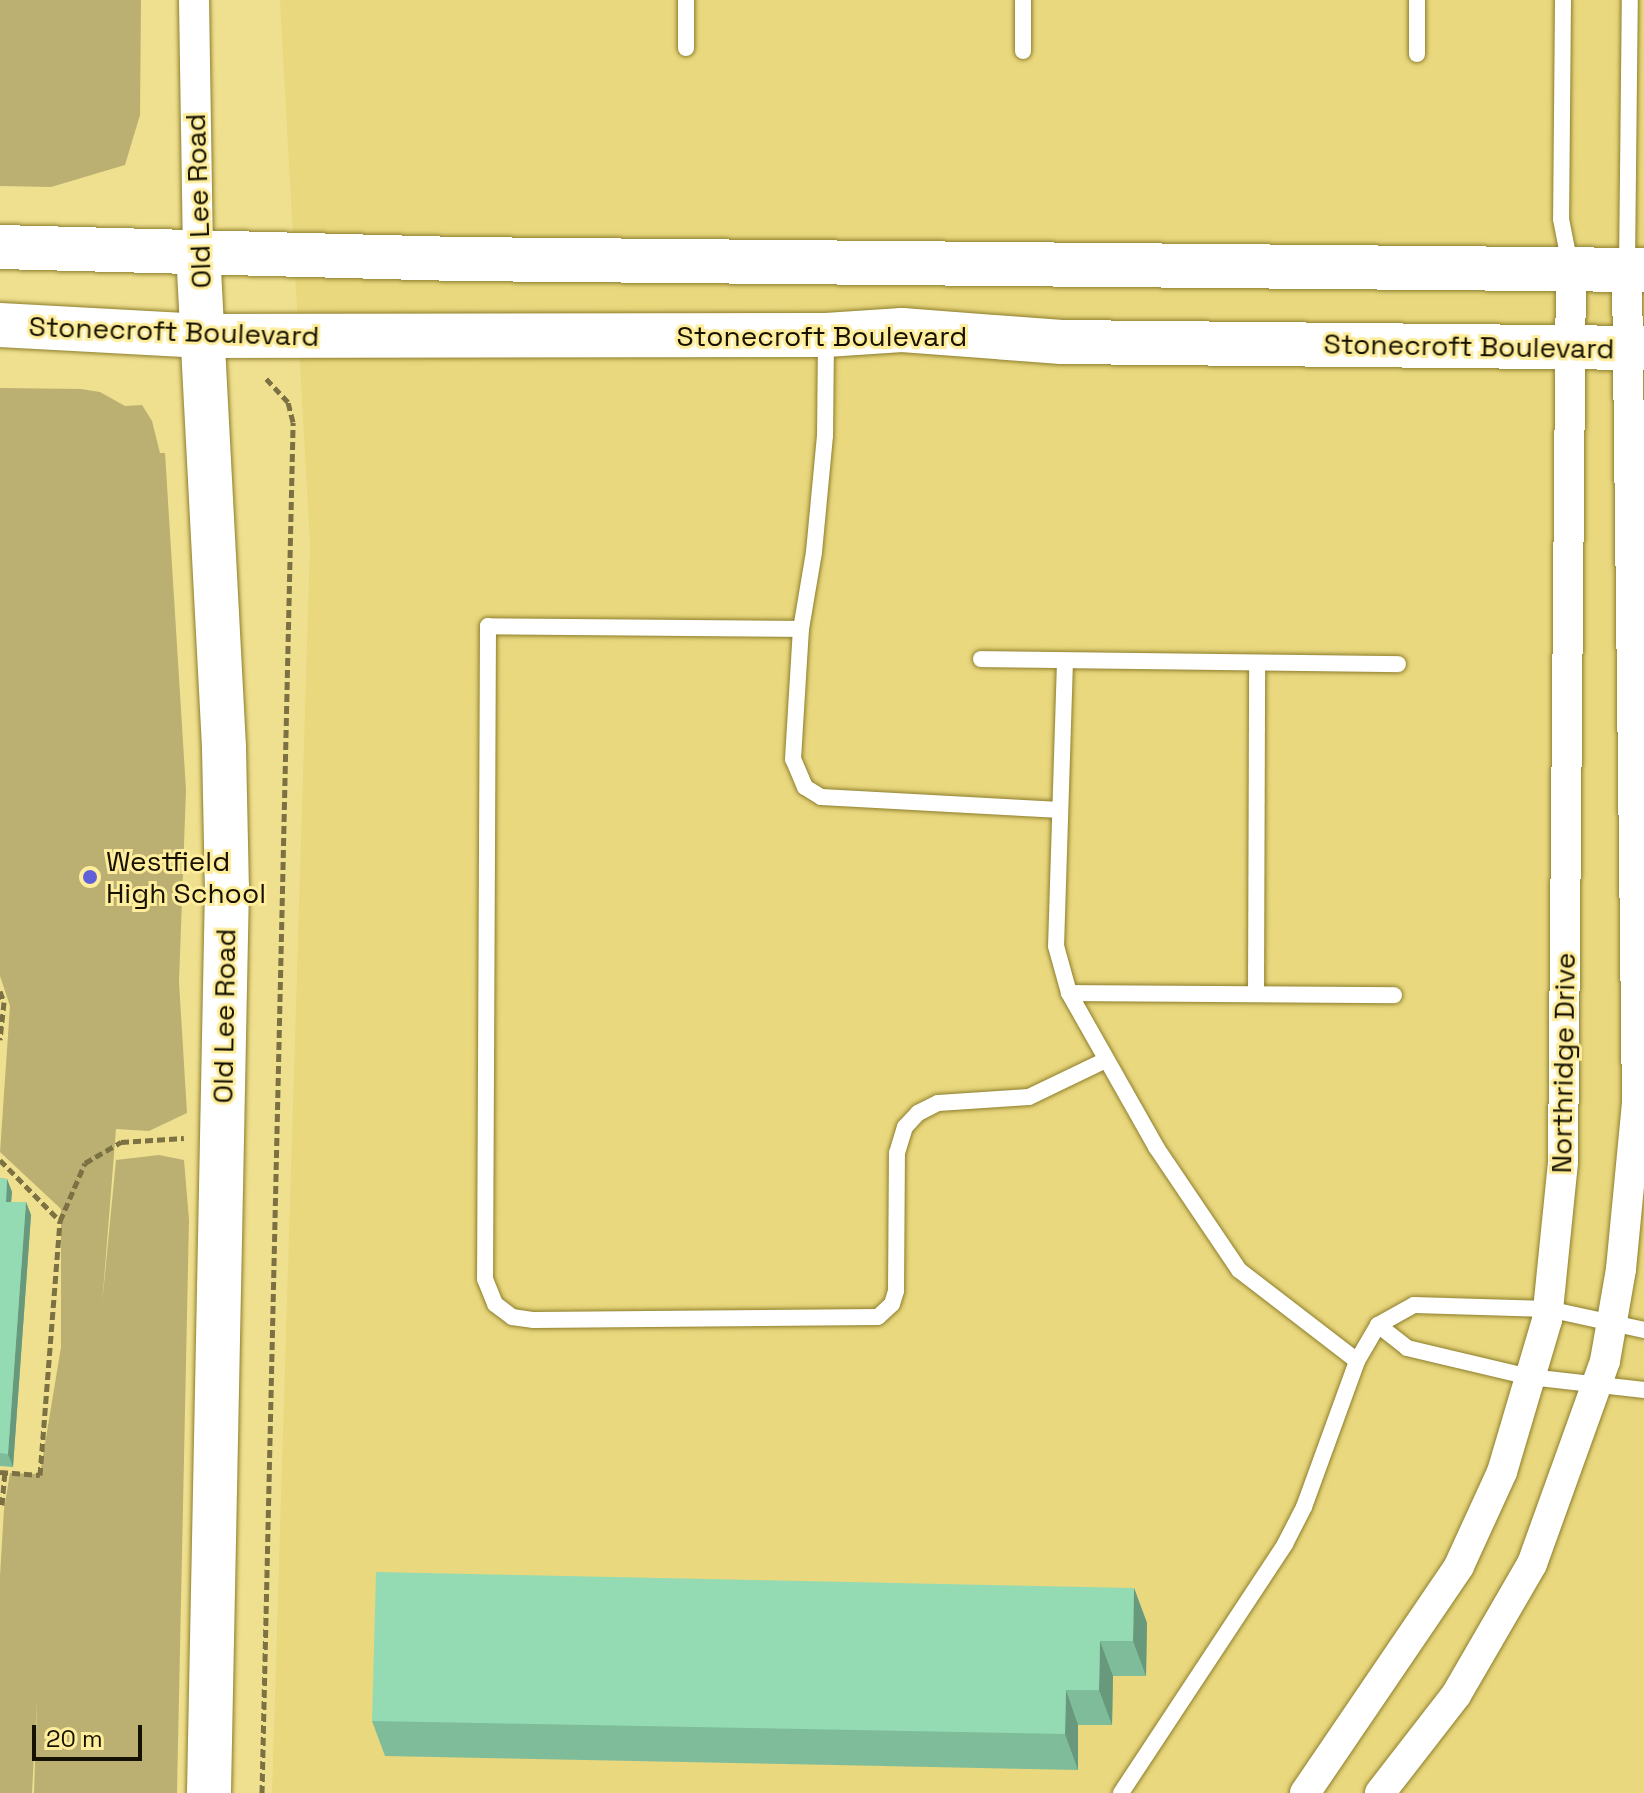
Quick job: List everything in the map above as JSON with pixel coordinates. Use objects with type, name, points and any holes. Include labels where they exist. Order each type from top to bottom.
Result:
[{"type":"main road","points":[[0,247],[443,259],[1636,270]]},
{"type":"main road","name":"Old Lee Road","points":[[198,251],[225,764],[227,887],[209,1793]]},
{"type":"main road","name":"Stonecroft Boulevard","points":[[0,325],[203,336],[826,335],[902,330],[1062,342],[1636,348]]},
{"type":"street","name":"Old Lee Road","points":[[194,0],[198,251]]},
{"type":"street","name":"Northridge Drive","points":[[1305,1793],[1459,1566],[1502,1472],[1548,1309],[1563,1162],[1571,269]]},
{"type":"street","points":[[1380,1793],[1456,1695],[1532,1564],[1596,1385],[1621,1269],[1637,1104],[1636,270]]},
{"type":"lane","points":[[686,0],[686,48]]},
{"type":"lane","points":[[1023,0],[1023,51]]},
{"type":"lane","points":[[1417,0],[1417,54]]},
{"type":"lane","points":[[1563,0],[1561,219],[1571,269]]},
{"type":"lane","points":[[1630,0],[1636,270]]},
{"type":"lane","points":[[826,335],[825,436],[814,552],[801,629],[793,759],[805,787],[821,797],[1060,810]]},
{"type":"lane","points":[[801,629],[488,626],[485,1279],[495,1304],[512,1317],[534,1320],[878,1317],[892,1304],[896,1291],[897,1153],[905,1127],[918,1113],[938,1103],[1029,1097],[1106,1060]]},
{"type":"lane","points":[[981,659],[1398,664]]},
{"type":"lane","points":[[1065,661],[1056,946],[1069,993],[1156,1147],[1239,1270],[1357,1361]]},
{"type":"lane","points":[[1256,994],[1257,663]]},
{"type":"lane","points":[[1069,993],[1394,995]]},
{"type":"lane","points":[[1121,1793],[1285,1544],[1337,1421],[1357,1361],[1378,1325],[1414,1305],[1548,1309],[1644,1330]]},
{"type":"lane","points":[[1378,1325],[1407,1348],[1530,1377],[1644,1390]]},
{"type":"path","points":[[262,1793],[293,422],[288,402],[265,380],[263,336]]},
{"type":"path","points":[[0,991],[4,1002],[0,1040]]},
{"type":"path","points":[[2,1505],[2,1472],[40,1475],[60,1221],[85,1163],[121,1142],[222,1135]]},
{"type":"path","points":[[0,1160],[60,1221]]},
{"type":"shaded area","points":[[0,0],[141,0],[140,115],[125,165],[51,187],[0,186]]},
{"type":"shaded area","points":[[280,0],[1644,0],[1644,1793],[272,1793],[310,545]]},
{"type":"shaded area","name":"Westfield High School","points":[[0,388],[81,389],[100,392],[125,406],[142,405],[152,421],[160,453],[165,453],[186,790],[179,982],[187,1113],[149,1131],[116,1129],[102,1305],[116,1160],[159,1155],[184,1160],[189,1220],[177,1793],[34,1793],[37,1700],[32,1793],[0,1793],[0,1576],[4,1509],[10,1473],[40,1474],[61,1347],[61,1209],[0,1152],[10,1006],[0,976]]},
{"type":"building","points":[[0,1178],[7,1179],[6,1202],[26,1202],[8,1454],[0,1453]]},
{"type":"building","points":[[376,1572],[1134,1588],[1133,1641],[1100,1641],[1099,1690],[1066,1690],[1065,1734],[372,1721]]},
{"type":"place","name":"Westfield High School","points":[[90,877]]}]
